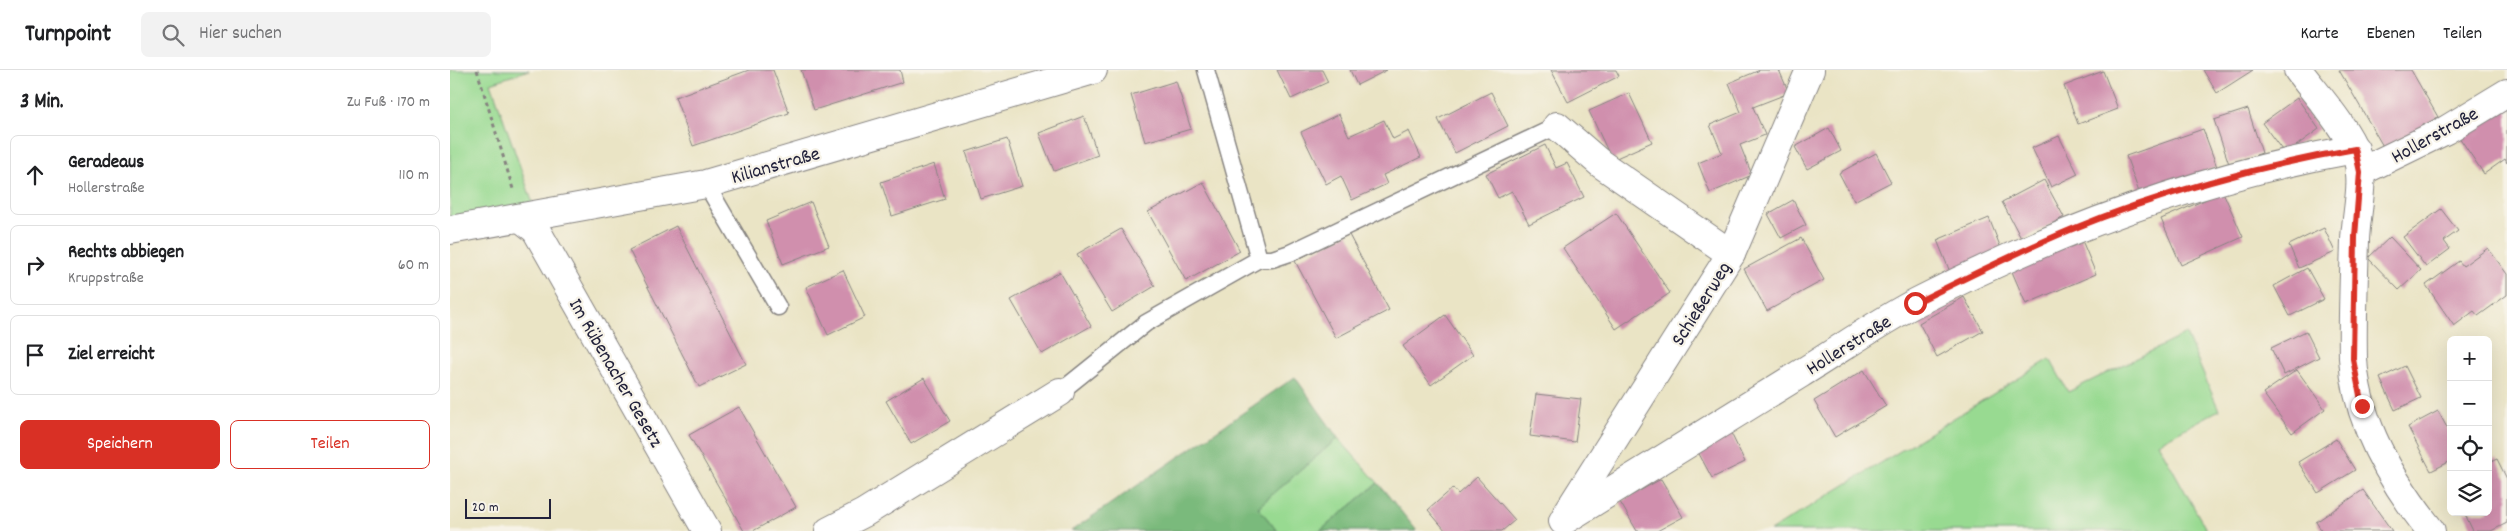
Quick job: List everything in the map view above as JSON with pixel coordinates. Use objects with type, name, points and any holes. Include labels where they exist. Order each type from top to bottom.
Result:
[{"type":"street","name":"Kilianstraße","points":[[450,230],[522,219],[706,184],[1093,70]]},
{"type":"street","name":"Schießerweg","points":[[1560,526],[1730,254],[1810,70]]},
{"type":"street","points":[[2298,70],[2358,161],[2353,359],[2362,406],[2375,444],[2397,482],[2431,531]]},
{"type":"street","name":"Hollerstraße","points":[[1560,526],[1915,303],[2009,257],[2070,230],[2126,209],[2243,174],[2314,156],[2358,161],[2446,130],[2507,93]]},
{"type":"street","points":[[1557,126],[1601,164],[1730,254]]},
{"type":"street","name":"Im Rübenacher Gesetz","points":[[522,219],[536,230],[707,531]]},
{"type":"street","points":[[829,531],[864,513],[1060,392]]},
{"type":"lane","points":[[1206,70],[1259,258]]},
{"type":"lane","points":[[1060,392],[1146,324],[1259,258],[1272,259],[1290,253],[1557,126]]},
{"type":"lane","points":[[706,184],[778,307]]},
{"type":"path","points":[[477,70],[522,219]]},
{"type":"green space","points":[[450,70],[529,70],[491,83],[533,204],[450,218]]},
{"type":"green space","points":[[2186,334],[2219,410],[2158,443],[2207,531],[1770,531],[2050,359],[2068,392]]},
{"type":"green space","points":[[1295,377],[1338,438],[1258,507],[1277,531],[1071,531]]},
{"type":"green space","points":[[1338,438],[1378,483],[1320,531],[1277,531],[1258,507]]},
{"type":"green space","points":[[1378,483],[1417,531],[1320,531]]},
{"type":"building","points":[[749,70],[773,70],[789,113],[693,146],[675,97]]},
{"type":"building","points":[[801,70],[900,70],[903,82],[814,110]]},
{"type":"building","points":[[1277,70],[1322,70],[1328,82],[1291,99]]},
{"type":"building","points":[[1350,70],[1387,70],[1357,85]]},
{"type":"building","points":[[1551,70],[1616,70],[1619,76],[1568,102]]},
{"type":"building","points":[[1760,70],[1779,70],[1789,93],[1753,107],[1765,135],[1740,145],[1752,175],[1710,193],[1698,163],[1722,153],[1710,125],[1741,112],[1729,83]]},
{"type":"building","points":[[2203,70],[2253,70],[2217,93]]},
{"type":"building","points":[[2339,70],[2411,70],[2438,117],[2384,148]]},
{"type":"building","points":[[2103,71],[2118,109],[2078,124],[2064,86]]},
{"type":"building","points":[[1176,81],[1191,129],[1145,142],[1131,95]]},
{"type":"building","points":[[1491,92],[1508,126],[1455,153],[1438,119]]},
{"type":"building","points":[[1629,93],[1652,142],[1612,160],[1589,111]]},
{"type":"building","points":[[2297,98],[2319,129],[2285,154],[2262,123]]},
{"type":"building","points":[[2507,105],[2507,163],[2505,159],[2484,174],[2459,137]]},
{"type":"building","points":[[2248,109],[2262,153],[2229,164],[2214,120]]},
{"type":"building","points":[[1339,114],[1349,136],[1384,120],[1393,139],[1409,131],[1421,157],[1383,175],[1387,184],[1352,200],[1341,176],[1326,184],[1301,132]]},
{"type":"building","points":[[1084,116],[1098,155],[1054,171],[1039,133]]},
{"type":"building","points":[[1829,128],[1841,151],[1807,169],[1795,147]]},
{"type":"building","points":[[2203,129],[2217,167],[2140,195],[2126,156]]},
{"type":"building","points":[[2059,136],[2078,174],[2051,187],[2032,148]]},
{"type":"building","points":[[1007,139],[1022,186],[981,199],[966,152]]},
{"type":"building","points":[[1545,145],[1556,168],[1567,163],[1584,197],[1529,224],[1512,191],[1498,198],[1486,174]]},
{"type":"building","points":[[1876,153],[1891,182],[1854,201],[1839,173]]},
{"type":"building","points":[[934,164],[945,199],[892,216],[881,182]]},
{"type":"building","points":[[2044,180],[2064,217],[2022,240],[2002,202]]},
{"type":"building","points":[[1203,182],[1240,251],[1186,281],[1148,212]]},
{"type":"building","points":[[2223,192],[2243,237],[2181,265],[2161,219]]},
{"type":"building","points":[[1793,200],[1806,225],[1781,238],[1768,214]]},
{"type":"building","points":[[811,202],[829,246],[783,264],[766,221]]},
{"type":"building","points":[[2441,209],[2458,231],[2444,241],[2450,249],[2426,267],[2403,237]]},
{"type":"building","points":[[1616,213],[1670,293],[1616,329],[1563,248]]},
{"type":"building","points":[[1989,218],[2002,251],[1950,272],[1937,240]]},
{"type":"building","points":[[676,226],[746,364],[699,387],[629,250]]},
{"type":"building","points":[[2324,228],[2335,252],[2299,268],[2289,245]]},
{"type":"building","points":[[1121,229],[1155,286],[1112,312],[1077,254]]},
{"type":"building","points":[[1348,233],[1389,310],[1336,338],[1295,261]]},
{"type":"building","points":[[2390,237],[2421,270],[2399,290],[2368,258]]},
{"type":"building","points":[[1801,238],[1824,280],[1767,311],[1744,269]]},
{"type":"building","points":[[2081,238],[2096,274],[2026,304],[2010,267]]},
{"type":"building","points":[[2488,248],[2507,274],[2507,295],[2478,316],[2474,311],[2454,326],[2426,285],[2459,261],[2463,266]]},
{"type":"building","points":[[2307,268],[2324,299],[2290,316],[2274,286]]},
{"type":"building","points":[[843,270],[865,317],[828,335],[806,287]]},
{"type":"building","points":[[1060,272],[1091,326],[1042,354],[1011,300]]},
{"type":"building","points":[[1964,297],[1983,331],[1937,357],[1919,323]]},
{"type":"building","points":[[1445,315],[1473,355],[1431,385],[1403,346]]},
{"type":"building","points":[[2306,331],[2319,357],[2284,375],[2271,348]]},
{"type":"building","points":[[2405,366],[2421,398],[2395,410],[2380,378]]},
{"type":"building","points":[[1864,370],[1886,406],[1835,437],[1814,401]]},
{"type":"building","points":[[2297,370],[2325,409],[2292,433],[2263,393]]},
{"type":"building","points":[[924,378],[950,421],[911,444],[886,401]]},
{"type":"building","points":[[1536,394],[1581,399],[1575,442],[1530,436]]},
{"type":"building","points":[[739,407],[796,507],[753,531],[744,531],[689,435]]},
{"type":"building","points":[[2438,411],[2447,428],[2447,463],[2431,471],[2408,427]]},
{"type":"building","points":[[1731,433],[1745,462],[1712,478],[1697,450]]},
{"type":"building","points":[[2336,439],[2355,470],[2318,493],[2298,462]]},
{"type":"building","points":[[2497,459],[2507,479],[2507,523],[2491,531],[2473,531],[2466,516],[2492,516],[2492,461]]},
{"type":"building","points":[[1477,477],[1515,520],[1502,531],[1446,531],[1428,510],[1453,488],[1458,494]]},
{"type":"building","points":[[1661,479],[1683,517],[1657,531],[1637,531],[1620,502]]},
{"type":"building","points":[[2363,490],[2392,531],[2322,531],[2316,522]]},
{"type":"route","points":[[1915,303],[2009,257],[2070,230],[2126,209],[2243,174],[2314,156],[2355,149],[2360,172],[2355,237],[2353,359],[2362,406]]}]
